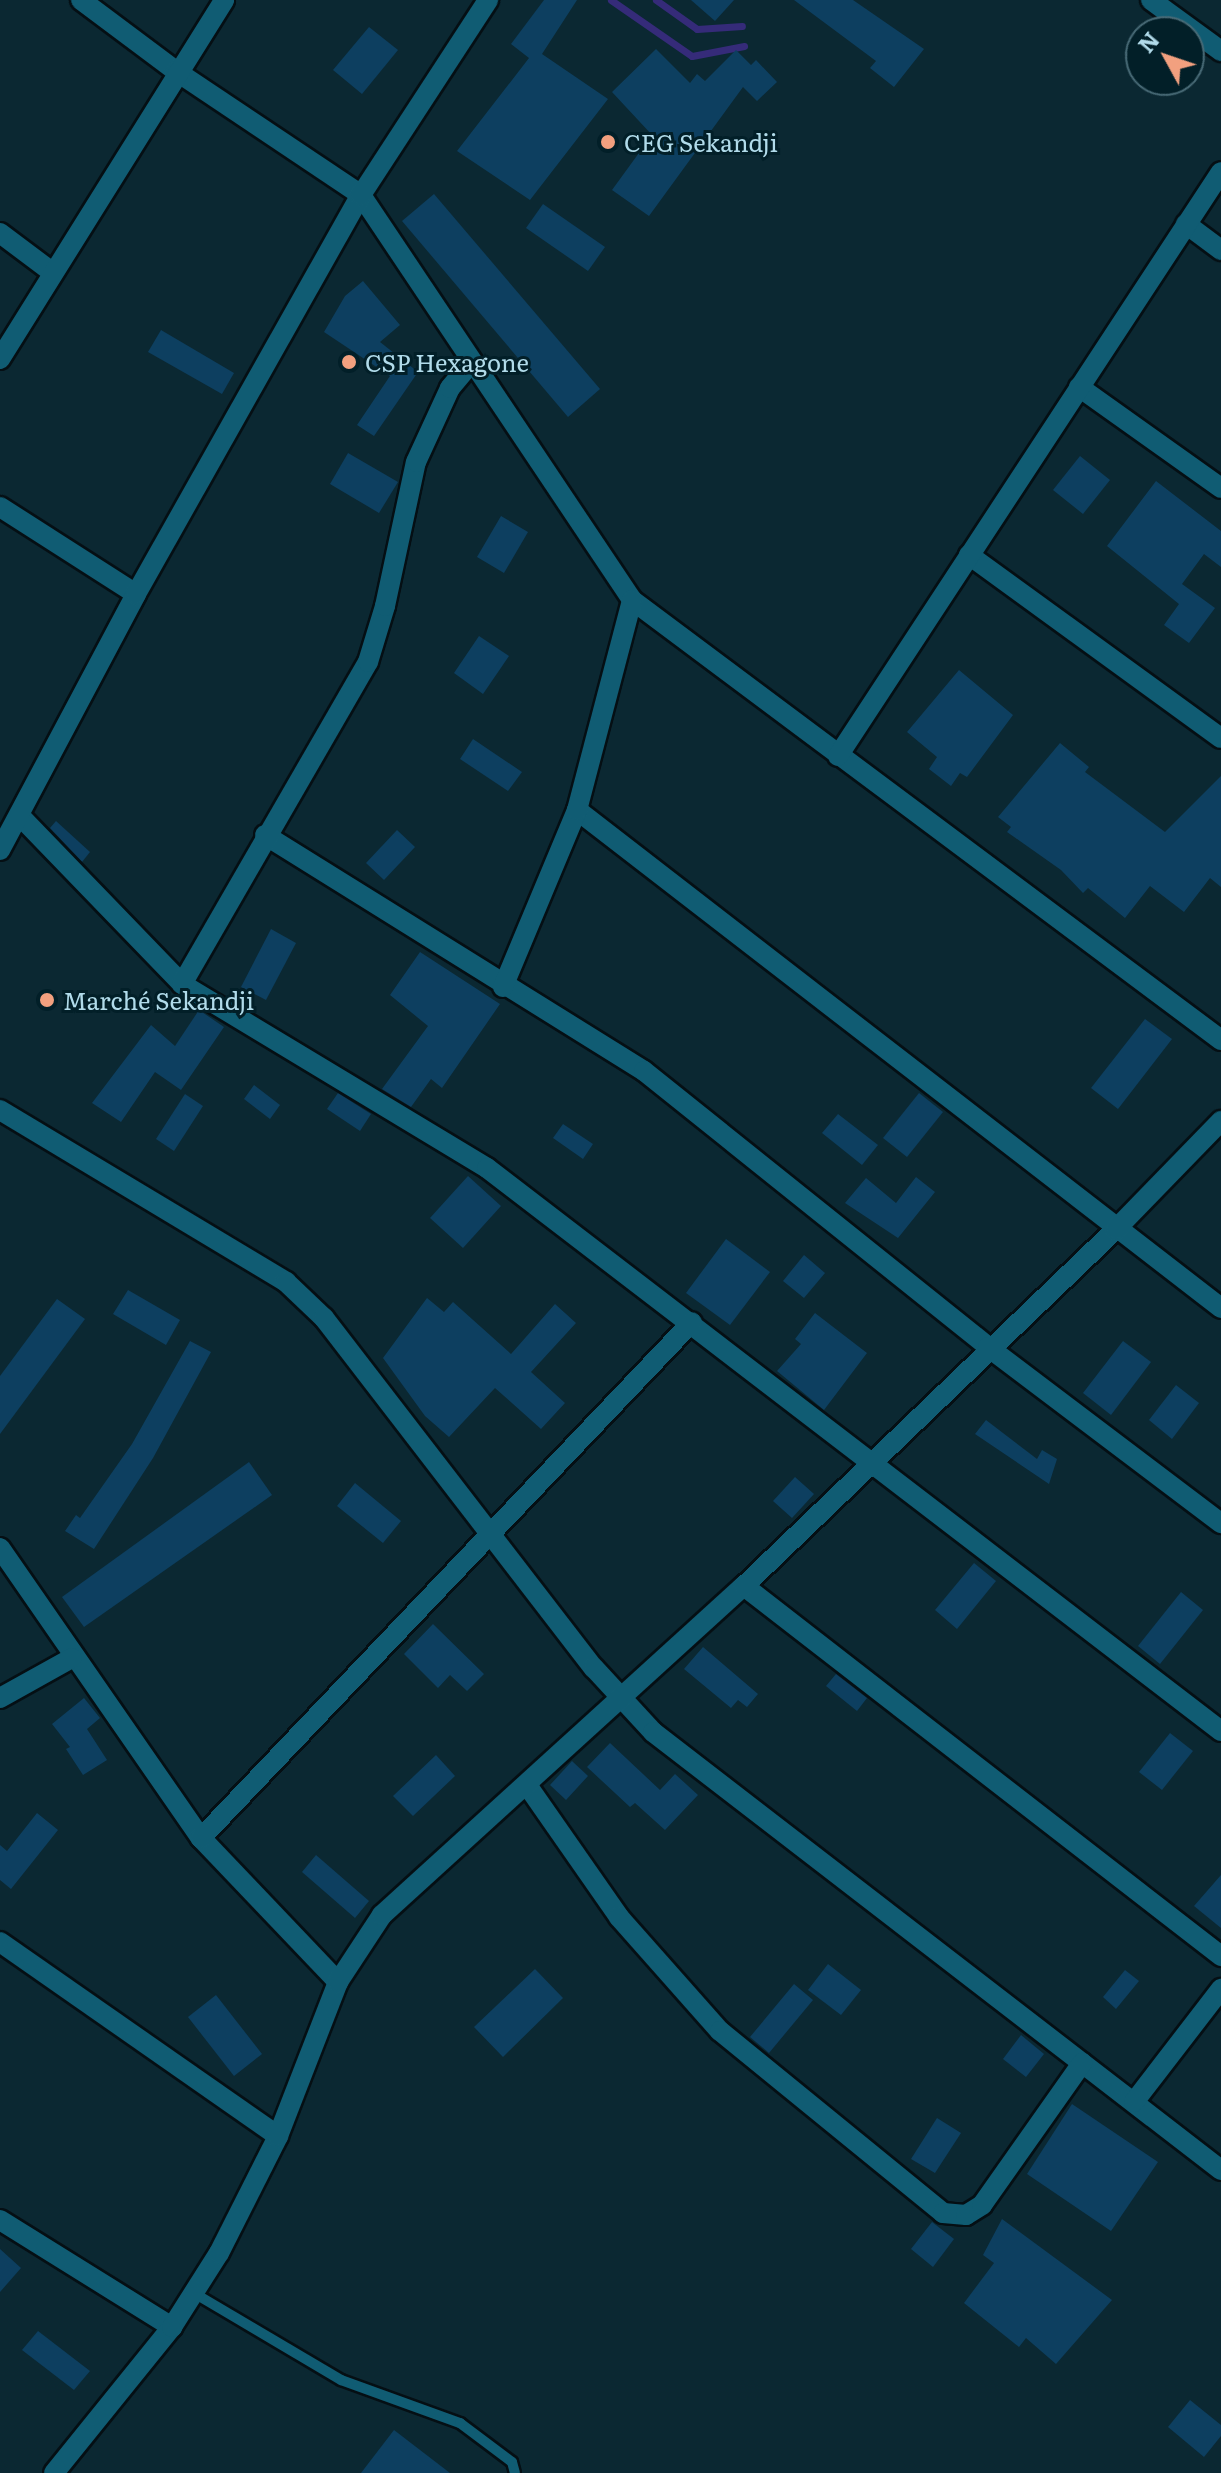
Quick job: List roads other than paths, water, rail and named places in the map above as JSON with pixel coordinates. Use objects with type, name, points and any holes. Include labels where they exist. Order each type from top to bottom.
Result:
[{"type":"street","points":[[81,0],[176,71],[361,195],[632,600],[1221,1040]]},
{"type":"street","points":[[0,359],[176,71],[224,0]]},
{"type":"street","points":[[0,850],[136,594],[361,195],[488,0]]},
{"type":"street","points":[[1151,0],[1221,51]]},
{"type":"street","points":[[838,756],[1221,172]]},
{"type":"street","points":[[1186,224],[1221,250]]},
{"type":"street","points":[[0,233],[52,272]]},
{"type":"street","points":[[182,984],[265,835],[368,662],[385,606],[416,462],[450,388],[471,363]]},
{"type":"street","points":[[1079,387],[1221,488]]},
{"type":"street","points":[[0,507],[136,594]]},
{"type":"street","points":[[969,555],[1221,738]]},
{"type":"street","points":[[503,987],[577,810],[632,600]]},
{"type":"street","points":[[577,810],[1221,1308]]},
{"type":"street","points":[[20,816],[182,984],[487,1168],[692,1322],[868,1463],[1221,1731]]},
{"type":"street","points":[[265,835],[503,987],[644,1071],[988,1347],[1221,1523]]},
{"type":"street","points":[[0,1110],[286,1282],[324,1318],[622,1700],[683,1758],[1221,2170]]},
{"type":"street","points":[[54,2473],[172,2327],[194,2293],[278,2136],[338,1982],[382,1915],[744,1586],[988,1347],[1116,1229],[1221,1121]]},
{"type":"street","points":[[201,1838],[495,1535],[692,1322]]},
{"type":"street","points":[[0,1548],[72,1658],[201,1838],[338,1982]]},
{"type":"street","points":[[744,1586],[1221,1956]]},
{"type":"street","points":[[0,1698],[72,1658]]},
{"type":"street","points":[[527,1785],[619,1917],[720,2031],[943,2213],[966,2215],[982,2205],[1082,2063]]},
{"type":"street","points":[[0,1942],[278,2136]]},
{"type":"street","points":[[1134,2102],[1221,1989]]},
{"type":"street","points":[[0,2220],[172,2327]]},
{"type":"lane","points":[[194,2293],[341,2380],[460,2423],[512,2462],[515,2473]]},
{"type":"waterway","points":[[611,0],[692,56],[744,46]]},
{"type":"waterway","points":[[656,0],[697,29],[742,26]]},
{"type":"place","name":"CEG Sekandji","points":[[608,142]]},
{"type":"place","name":"CSP Hexagone","points":[[349,362]]},
{"type":"place","name":"Marché Sekandji","points":[[47,1000]]}]
